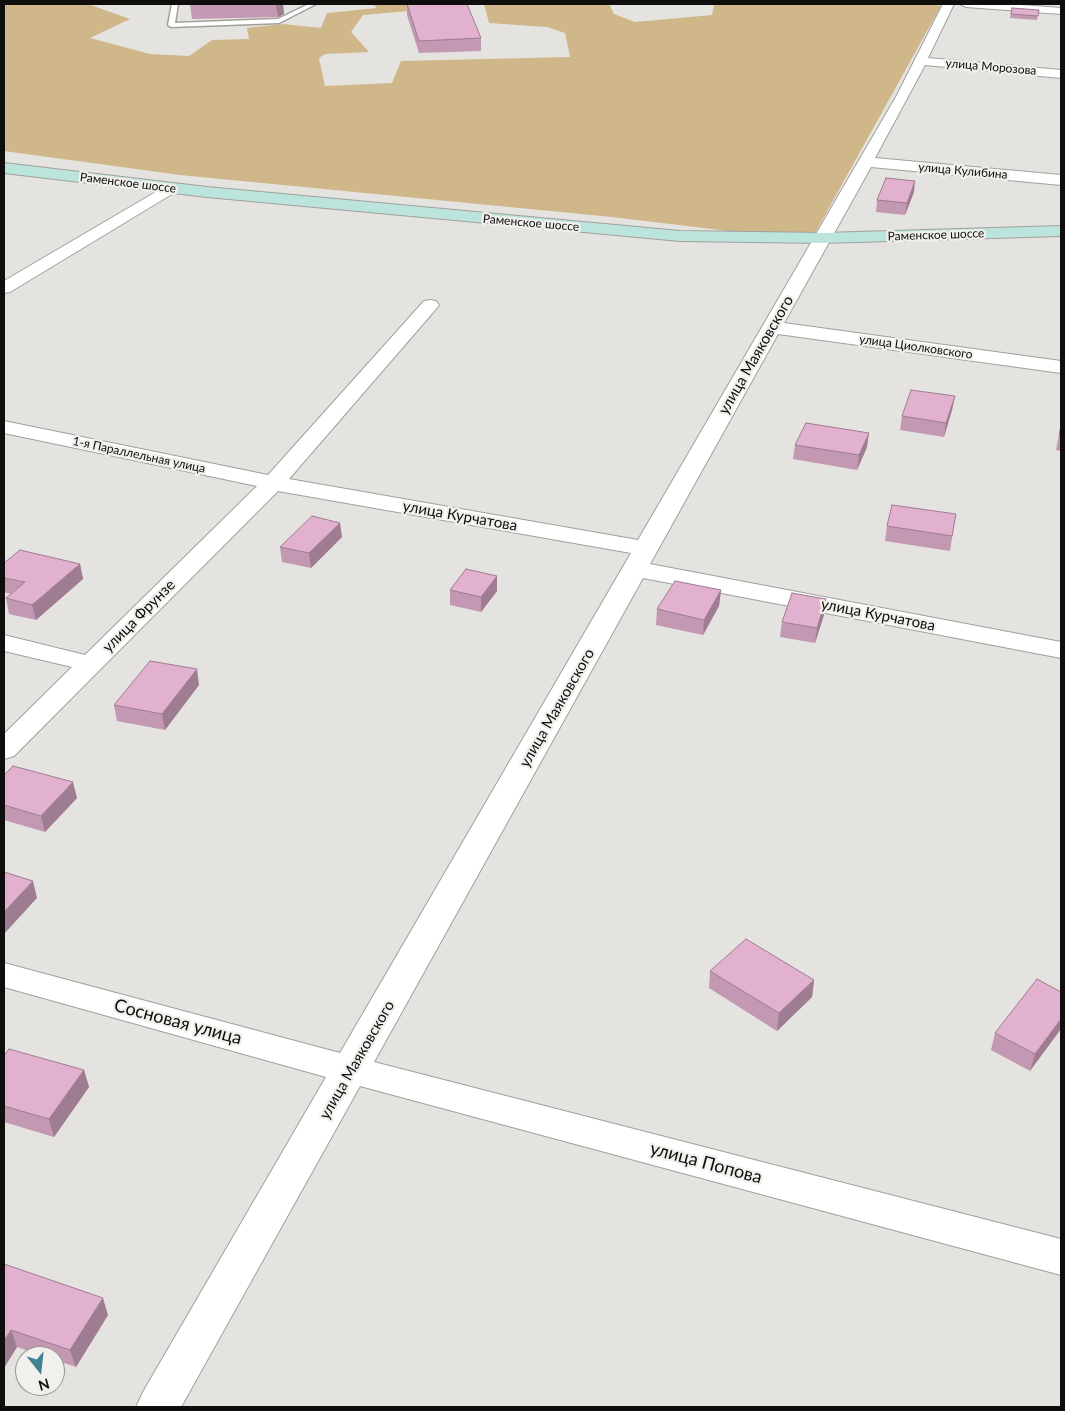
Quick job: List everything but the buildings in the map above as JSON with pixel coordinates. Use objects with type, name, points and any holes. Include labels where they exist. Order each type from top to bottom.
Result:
[{"type":"main road","name":"Раменское шоссе","points":[[4,168],[171,188],[680,236],[823,238],[1061,231]]},
{"type":"street","name":"улица Маяковского","points":[[158,1407],[352,1070],[904,95],[948,4]]},
{"type":"street","points":[[966,4],[1061,11]]},
{"type":"street","name":"улица Морозова","points":[[920,61],[1061,74]]},
{"type":"street","name":"улица Кулибина","points":[[866,162],[1061,180]]},
{"type":"street","points":[[4,288],[171,188]]},
{"type":"street","name":"улица Фрунзе","points":[[4,750],[273,482],[430,305]]},
{"type":"street","name":"улица Циолковского","points":[[771,327],[1061,368]]},
{"type":"street","name":"1-я Параллельная улица","points":[[4,427],[273,482]]},
{"type":"street","name":"улица Курчатова","points":[[273,482],[1061,650]]},
{"type":"street","points":[[4,643],[91,664]]},
{"type":"street","name":"Сосновая улица","points":[[4,975],[352,1070]]},
{"type":"street","name":"улица Попова","points":[[352,1070],[1061,1257]]},
{"type":"lane","points":[[175,4],[170,25],[279,21],[313,4]]},
{"type":"shaded area","points":[[4,4],[93,4],[91,5],[130,19],[90,38],[150,54],[189,56],[212,40],[249,39],[247,28],[283,24],[321,28],[327,13],[377,8],[373,4],[428,4],[409,11],[363,15],[351,32],[369,52],[325,54],[319,58],[325,86],[392,83],[401,61],[570,57],[565,33],[547,27],[489,23],[484,4],[609,4],[614,14],[635,22],[712,15],[714,4],[932,4],[941,6],[814,235],[737,232],[612,217],[180,175],[4,151]]}]
